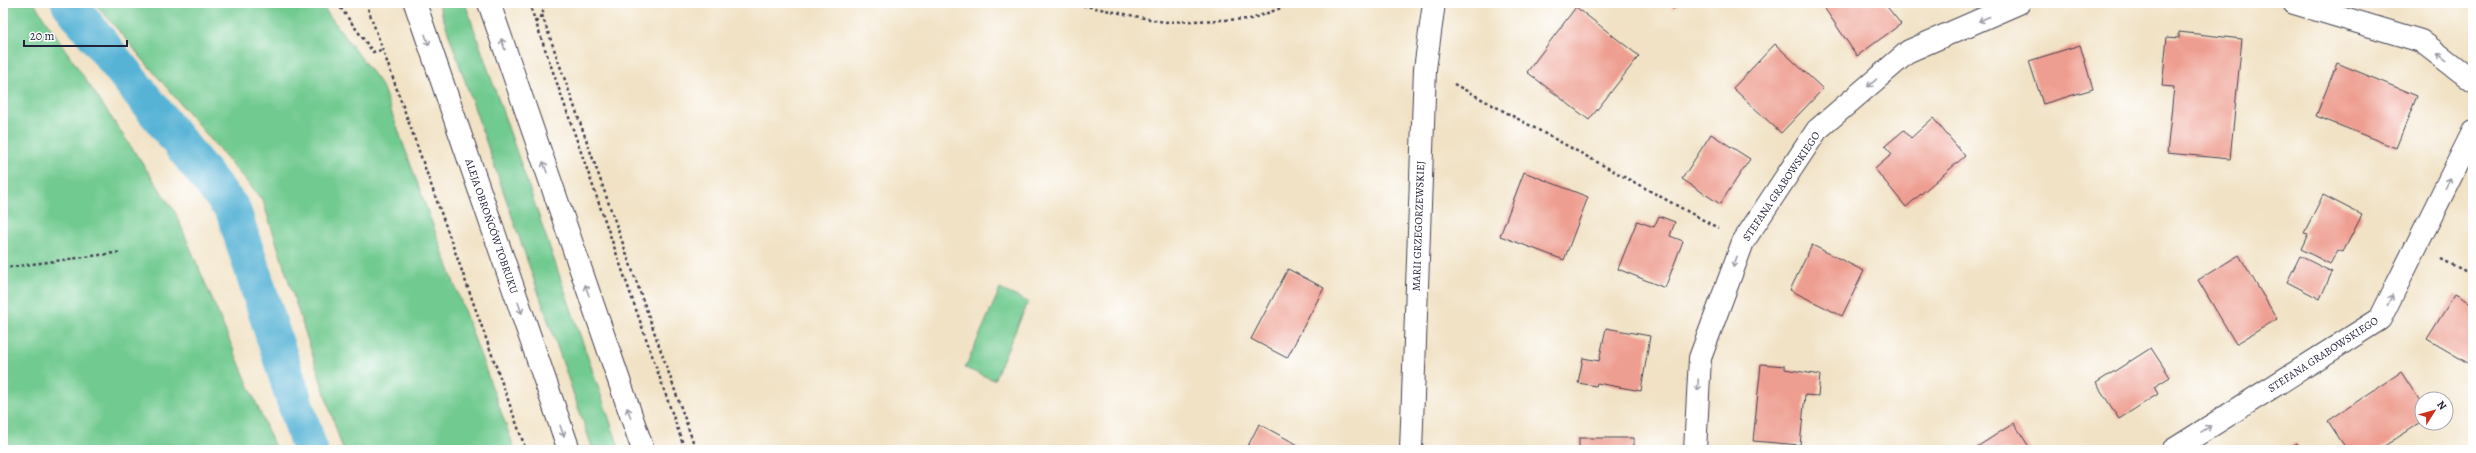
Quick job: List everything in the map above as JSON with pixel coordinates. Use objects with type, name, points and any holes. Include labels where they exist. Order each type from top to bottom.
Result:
[{"type":"street","name":"ALEJA OBROŃCÓW TOBRUKU","points":[[415,3],[569,450]]},
{"type":"street","points":[[489,3],[643,450]]},
{"type":"street","name":"MARII GRZEGORZEWSKIEJ","points":[[1411,450],[1425,69],[1434,3]]},
{"type":"street","name":"STEFANA GRABOWSKIEGO","points":[[1695,450],[1700,358],[1743,242],[1817,130],[1909,51],[2019,3]]},
{"type":"street","points":[[2294,3],[2421,41],[2473,81]]},
{"type":"street","name":"STEFANA GRABOWSKIEGO","points":[[2173,450],[2380,319],[2473,132]]},
{"type":"path","points":[[337,3],[373,52],[382,50]]},
{"type":"path","points":[[366,3],[526,450]]},
{"type":"path","points":[[529,3],[684,450]]},
{"type":"path","points":[[536,23],[542,15],[546,3]]},
{"type":"path","points":[[1071,3],[1164,22],[1251,19],[1295,3]]},
{"type":"path","points":[[542,15],[696,450]]},
{"type":"path","points":[[1425,69],[1720,229]]},
{"type":"path","points":[[3,268],[122,252]]},
{"type":"green space","points":[[3,3],[34,3],[175,212],[276,450],[3,450]]},
{"type":"green space","points":[[95,3],[320,3],[382,86],[515,450],[343,450],[263,201]]},
{"type":"green space","points":[[438,3],[465,3],[620,450],[593,450]]},
{"type":"green space","points":[[1000,289],[1028,302],[994,380],[965,368]]},
{"type":"building","points":[[1669,3],[1681,3],[1673,9]]},
{"type":"building","points":[[1821,3],[1884,3],[1901,24],[1857,56]]},
{"type":"building","points":[[1576,7],[1639,56],[1589,120],[1527,72]]},
{"type":"building","points":[[2179,32],[2242,39],[2230,159],[2167,153],[2174,87],[2162,86],[2167,37],[2179,38]]},
{"type":"building","points":[[1775,44],[1823,89],[1781,133],[1733,88]]},
{"type":"building","points":[[2080,45],[2093,89],[2043,104],[2029,61]]},
{"type":"building","points":[[2337,63],[2417,96],[2396,148],[2316,116]]},
{"type":"building","points":[[1933,118],[1965,156],[1906,207],[1875,169],[1892,154],[1885,146],[1904,130],[1911,138]]},
{"type":"building","points":[[1711,134],[1750,159],[1720,204],[1682,179]]},
{"type":"building","points":[[1524,172],[1588,197],[1564,260],[1500,236]]},
{"type":"building","points":[[2323,195],[2362,215],[2343,252],[2338,250],[2330,264],[2301,249],[2308,234],[2304,233]]},
{"type":"building","points":[[1659,216],[1675,222],[1670,236],[1683,241],[1665,288],[1618,269],[1637,221],[1654,227]]},
{"type":"building","points":[[1812,245],[1864,271],[1842,316],[1790,290]]},
{"type":"building","points":[[2239,255],[2277,319],[2236,344],[2198,280]]},
{"type":"building","points":[[2300,256],[2332,272],[2320,299],[2287,282]]},
{"type":"building","points":[[1288,269],[1324,288],[1287,358],[1251,339]]},
{"type":"building","points":[[2455,294],[2473,304],[2473,366],[2427,339]]},
{"type":"building","points":[[1606,328],[1650,336],[1641,391],[1597,383],[1596,386],[1578,383],[1583,358],[1599,361]]},
{"type":"building","points":[[2151,348],[2170,377],[2154,387],[2158,394],[2119,419],[2096,383]]},
{"type":"building","points":[[1761,364],[1785,366],[1785,369],[1820,375],[1818,396],[1805,395],[1800,445],[1753,441]]},
{"type":"building","points":[[2401,372],[2414,392],[2414,427],[2378,450],[2347,450],[2328,421]]},
{"type":"building","points":[[2014,423],[2031,450],[1978,450],[1977,447]]},
{"type":"building","points":[[1259,424],[1298,445],[1295,450],[1246,450]]},
{"type":"building","points":[[1579,438],[1634,438],[1634,450],[1579,450]]},
{"type":"building","points":[[2296,443],[2301,450],[2285,450]]},
{"type":"waterway","points":[[69,3],[233,210],[310,450]]}]
